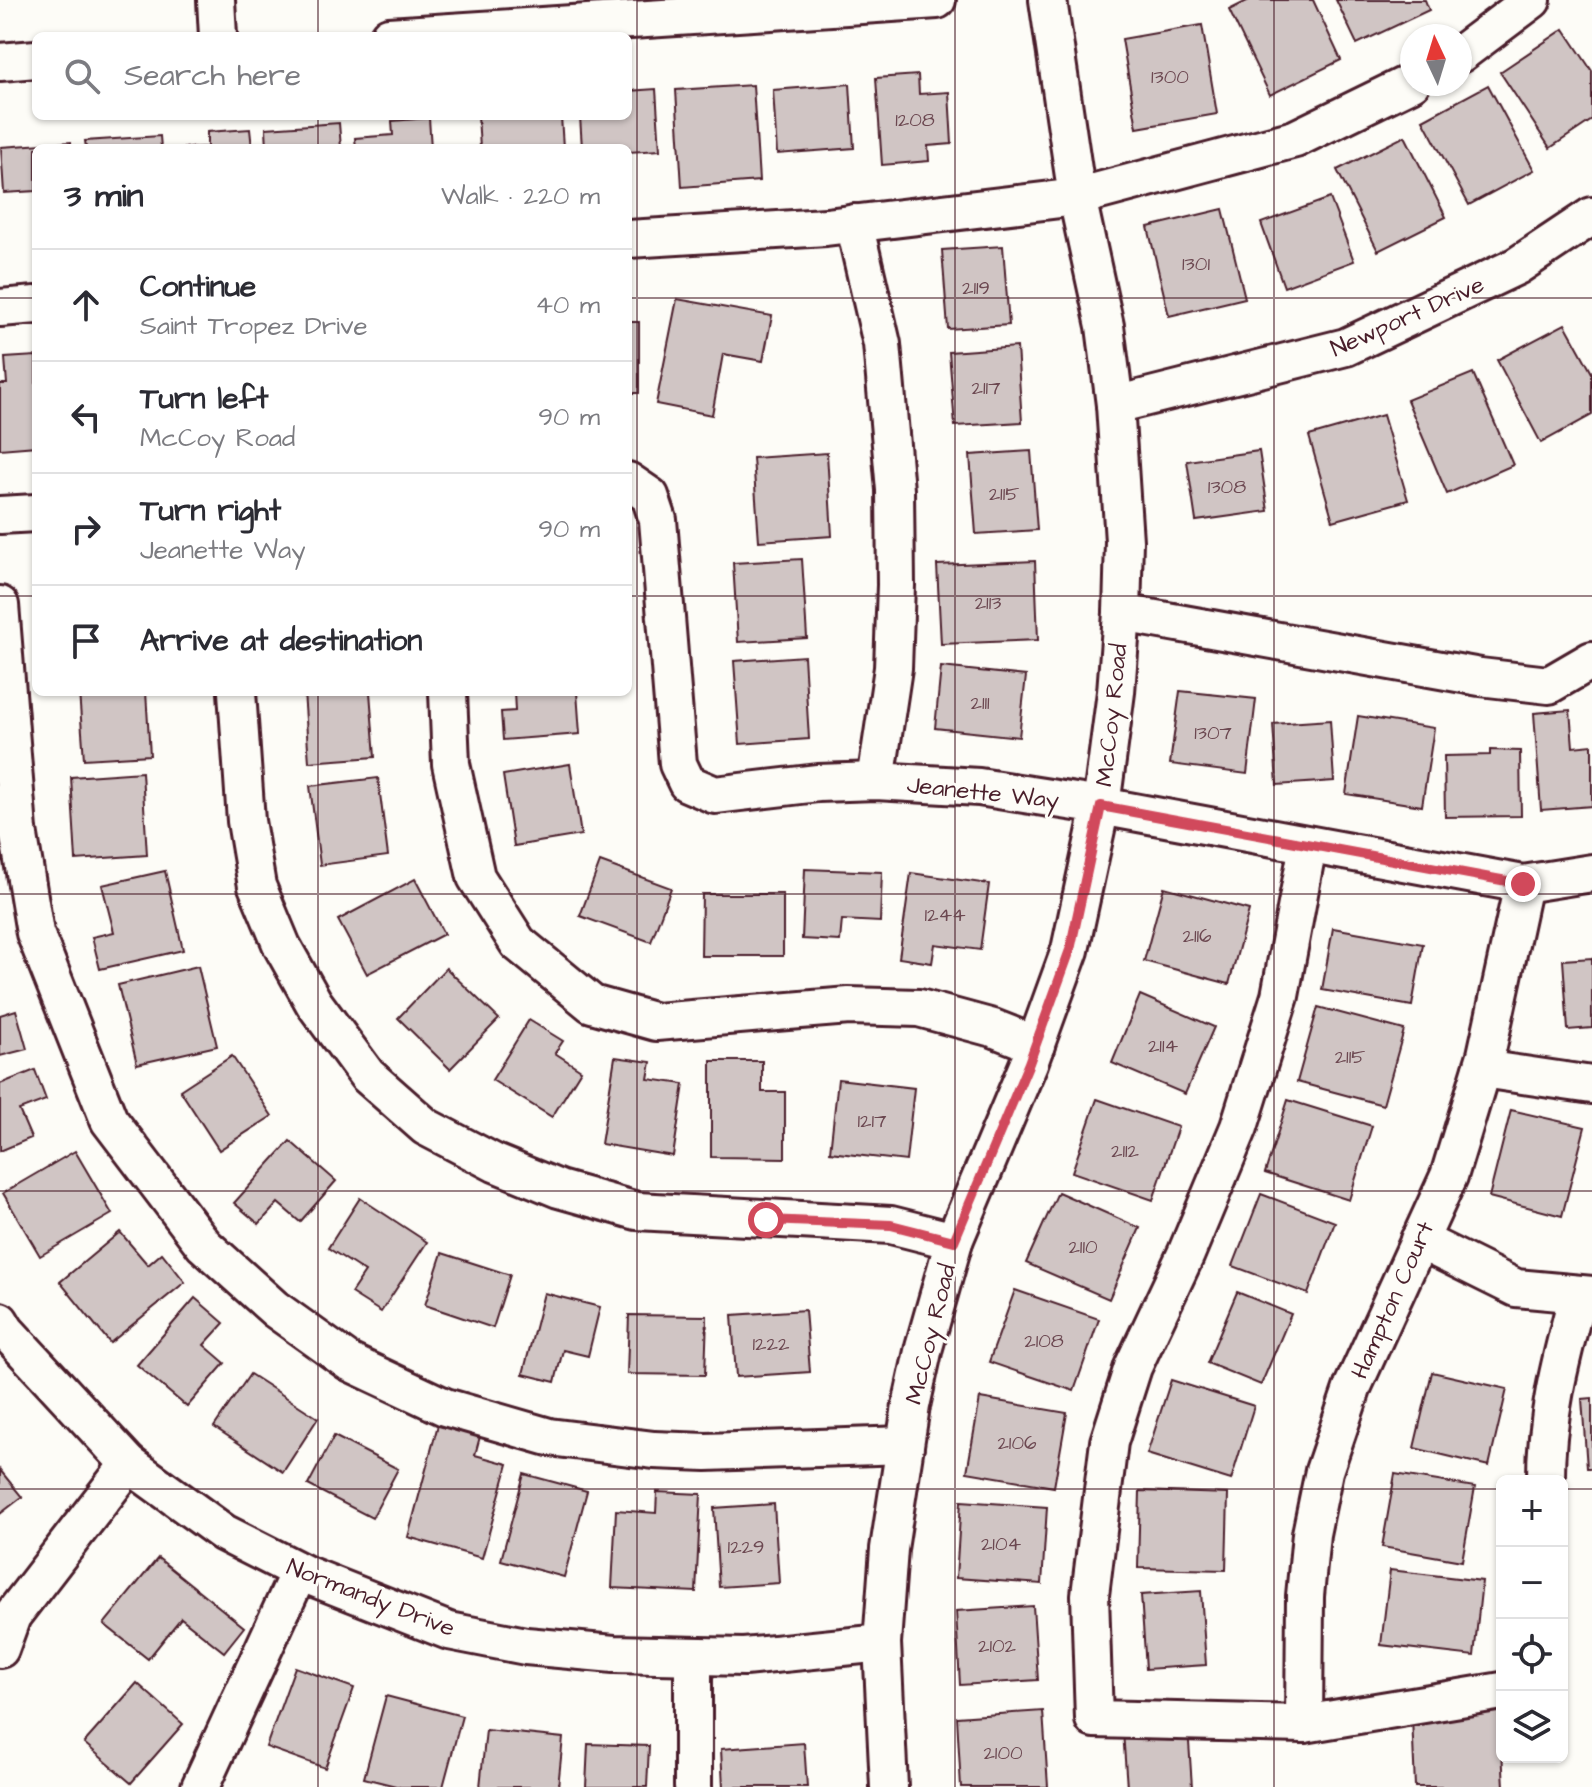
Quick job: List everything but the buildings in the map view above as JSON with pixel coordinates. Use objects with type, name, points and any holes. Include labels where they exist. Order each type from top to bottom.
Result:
[{"type":"street","points":[[216,0],[218,32]]},
{"type":"street","points":[[400,32],[445,16],[937,0]]},
{"type":"street","name":"McCoy Road","points":[[889,1787],[882,1643],[889,1549],[924,1347],[954,1241],[1036,1045],[1070,950],[1101,806],[1122,613],[1124,528],[1115,405],[1105,326],[1077,197],[1048,0]]},
{"type":"street","points":[[1472,45],[1532,0]]},
{"type":"street","points":[[0,62],[32,59]]},
{"type":"street","points":[[632,239],[854,223],[1077,197],[1295,139],[1400,88]]},
{"type":"street","name":"Newport Drive","points":[[1115,405],[1346,347],[1517,266],[1592,216]]},
{"type":"street","points":[[854,223],[882,344],[895,490],[893,668],[876,781]]},
{"type":"street","points":[[0,308],[32,305]]},
{"type":"street","name":"Jeanette Way","points":[[632,484],[650,496],[658,520],[678,764],[687,783],[715,795],[818,783],[876,781],[979,787],[1101,806],[1523,884],[1592,873]]},
{"type":"street","points":[[0,515],[32,513]]},
{"type":"street","points":[[0,605],[18,830],[35,933],[109,1120],[204,1245],[275,1309],[349,1362],[445,1407],[549,1437],[654,1450],[706,1452],[905,1445]]},
{"type":"street","points":[[1122,613],[1480,677],[1549,685],[1592,660]]},
{"type":"street","points":[[237,696],[246,821],[257,886],[282,946],[314,1003],[367,1075],[426,1127],[495,1163],[534,1179],[637,1211],[891,1225],[954,1241]]},
{"type":"street","points":[[448,696],[451,764],[476,877],[518,943],[592,1004],[656,1022],[849,1006],[919,1008],[993,1028],[1036,1045]]},
{"type":"street","points":[[1308,845],[1280,996],[1239,1127],[1186,1254],[1133,1367],[1109,1442],[1090,1595],[1094,1719],[1304,1724],[1496,1692]]},
{"type":"street","name":"Hampton Court","points":[[1304,1724],[1305,1596],[1311,1534],[1324,1471],[1353,1386],[1449,1176],[1482,1069],[1523,884]]},
{"type":"street","points":[[1482,1069],[1592,1085]]},
{"type":"street","points":[[1419,1240],[1516,1288],[1585,1294],[1560,1362],[1546,1448],[1546,1475]]},
{"type":"street","name":"Normandy Drive","points":[[0,1321],[129,1464],[224,1533],[299,1572],[449,1631],[526,1646],[614,1654],[744,1657],[882,1643]]},
{"type":"street","points":[[1,1642],[12,1616],[129,1464]]},
{"type":"street","points":[[200,1787],[299,1572]]},
{"type":"street","points":[[693,1656],[693,1787]]},
{"type":"route","points":[[766,1220],[891,1225],[954,1241],[1029,1063],[1070,950],[1101,806],[1523,884]]}]
